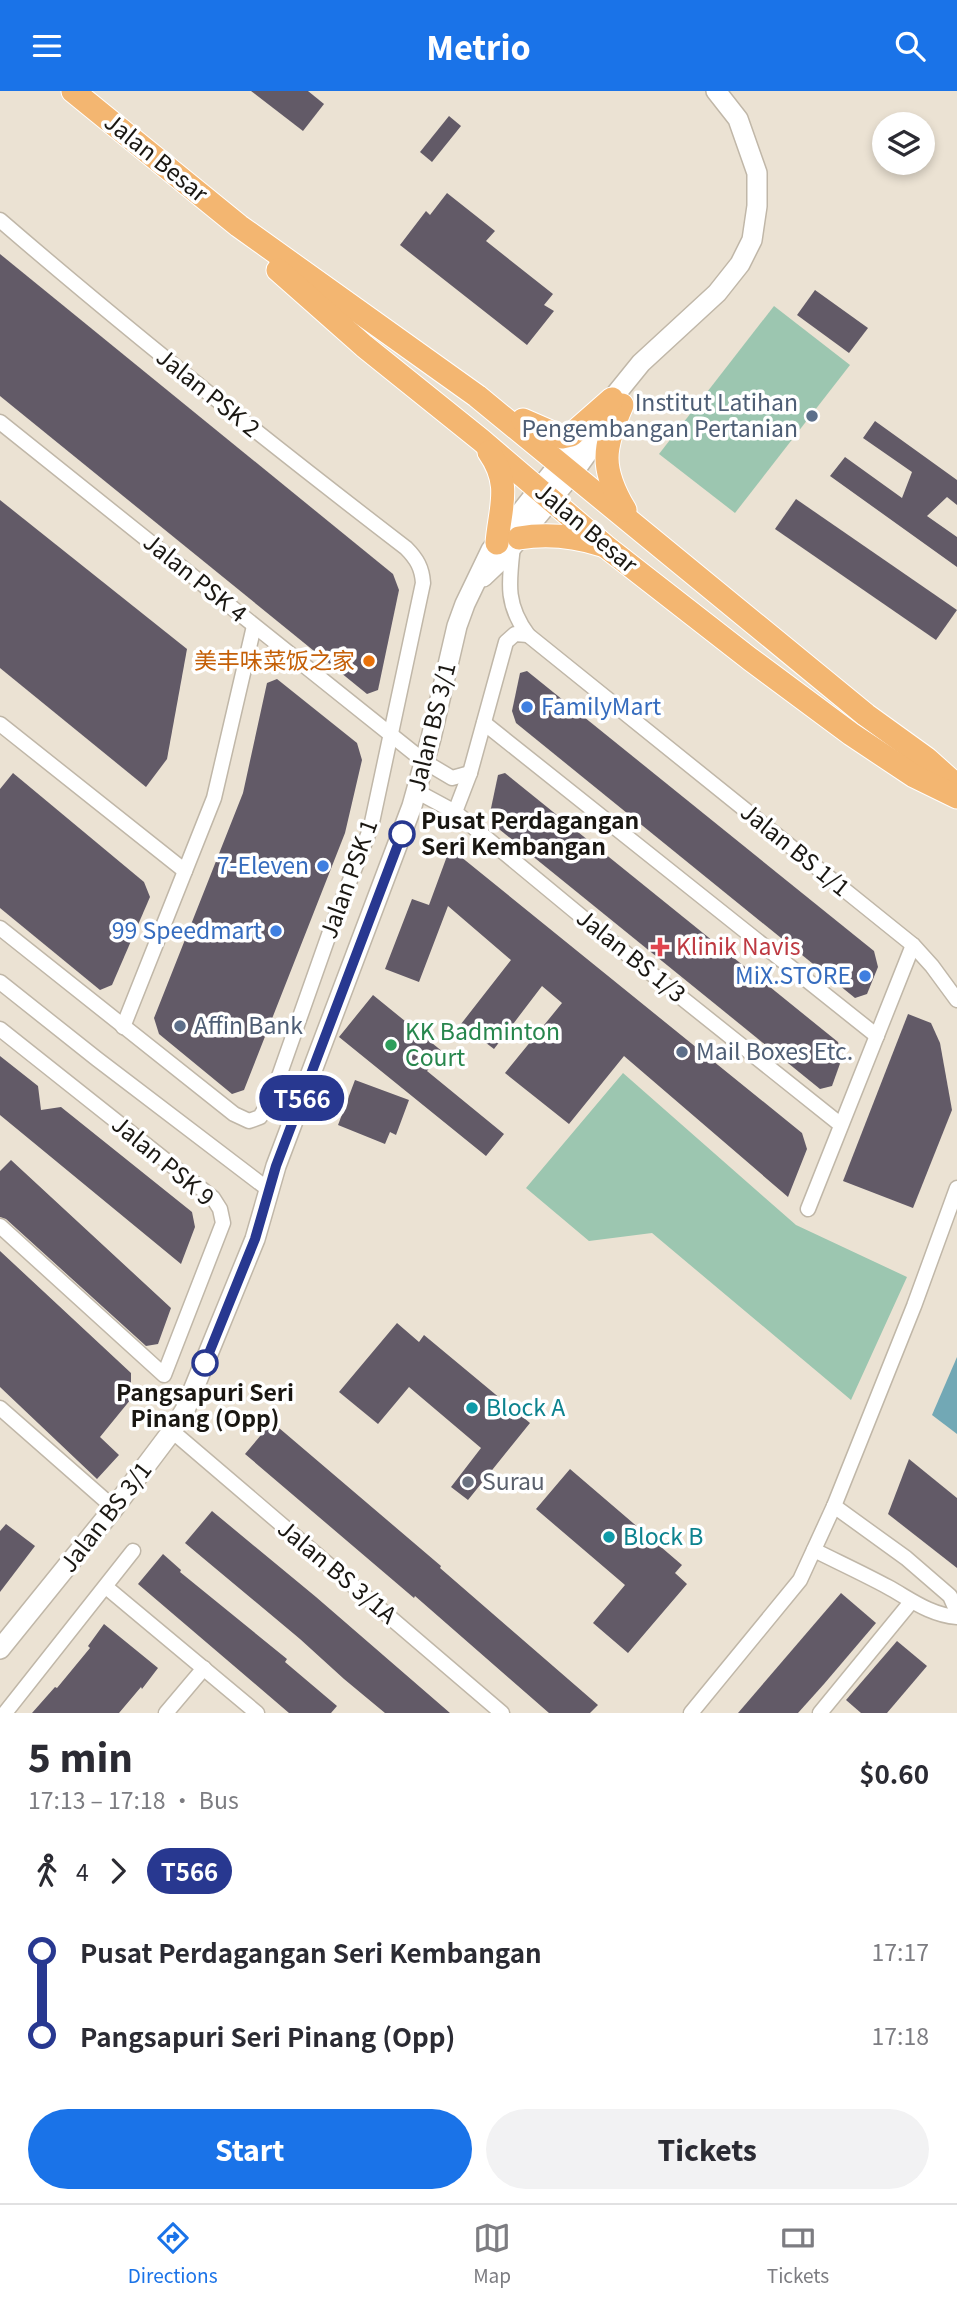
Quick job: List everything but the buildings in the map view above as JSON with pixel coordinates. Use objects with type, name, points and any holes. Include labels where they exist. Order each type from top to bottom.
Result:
[{"type":"main road","name":"Jalan Besar","points":[[74,91],[239,226],[477,396],[567,467],[866,715],[927,759],[957,786]]},
{"type":"main road","name":"Jalan Besar","points":[[239,226],[281,273],[364,346],[481,440],[605,546],[850,734],[914,776],[957,797]]},
{"type":"main road","points":[[477,396],[553,435],[562,437],[571,435],[617,402]]},
{"type":"main road","points":[[617,402],[605,461],[613,490],[635,526]]},
{"type":"main road","points":[[481,440],[502,474],[503,505],[510,542],[550,534],[583,539],[605,546]]},
{"type":"street","name":"Jalan BS 3/1","points":[[0,1649],[114,1508],[185,1410],[255,1239],[285,1142],[384,883],[425,762],[457,626],[474,585],[617,402],[641,363],[718,293],[740,264],[752,240],[757,206],[757,173],[738,119],[716,91]]},
{"type":"street","name":"Jalan PSK 2","points":[[0,220],[119,321],[278,449],[407,548],[419,563]]},
{"type":"street","name":"Jalan PSK 4","points":[[0,422],[425,762],[452,778],[470,773]]},
{"type":"street","name":"Jalan BS 1/1","points":[[510,542],[509,598],[513,611],[528,635],[914,945],[957,1000]]},
{"type":"street","name":"Jalan PSK 1","points":[[122,1027],[234,1114],[249,1121],[265,1111],[371,827],[423,583],[419,563]]},
{"type":"street","points":[[0,928],[122,1027],[214,798],[254,627]]},
{"type":"street","points":[[455,812],[470,773],[506,642],[515,634],[528,635]]},
{"type":"street","points":[[484,723],[877,1036]]},
{"type":"street","points":[[0,724],[185,871]]},
{"type":"street","name":"Jalan BS 1/3","points":[[416,791],[455,812],[628,955],[841,1125]]},
{"type":"street","points":[[808,1209],[914,945]]},
{"type":"street","points":[[0,982],[270,1190]]},
{"type":"street","name":"Jalan PSK 9","points":[[0,1029],[213,1198],[220,1209],[223,1223],[164,1375],[0,1226]]},
{"type":"street","points":[[691,1713],[795,1589],[834,1506],[914,1306],[957,1188]]},
{"type":"street","points":[[1,1411],[114,1508]]},
{"type":"street","name":"Jalan BS 3/1A","points":[[172,1431],[502,1713]]},
{"type":"street","points":[[814,1550],[942,1616],[957,1614],[950,1596],[906,1557],[834,1506]]},
{"type":"street","points":[[5,1713],[133,1551]]},
{"type":"street","points":[[106,1587],[257,1713]]},
{"type":"street","points":[[820,1713],[911,1602]]},
{"type":"street","points":[[166,1713],[204,1668]]},
{"type":"green space","points":[[774,306],[850,365],[735,513],[659,454]]},
{"type":"green space","points":[[623,1073],[796,1225],[907,1277],[851,1400],[652,1233],[589,1241],[526,1188]]},
{"type":"water","points":[[957,1357],[957,1434],[932,1415]]},
{"type":"bus line","name":"T566","points":[[205,1363],[255,1239],[276,1166],[402,834]]},
{"type":"place","name":"Institut Latihan Pengembangan Pertanian","points":[[812,416]]},
{"type":"place","name":"美丰味菜饭之家","points":[[369,661]]},
{"type":"place","name":"FamilyMart","points":[[527,707]]},
{"type":"place","name":"Pusat Perdagangan Seri Kembangan","points":[[402,834]]},
{"type":"place","name":"7-Eleven","points":[[323,866]]},
{"type":"place","name":"99 Speedmart","points":[[276,931]]},
{"type":"place","name":"Klinik Navis","points":[[660,947]]},
{"type":"place","name":"MiX.STORE","points":[[865,976]]},
{"type":"place","name":"Affin Bank","points":[[180,1026]]},
{"type":"place","name":"KK Badminton Court","points":[[391,1045]]},
{"type":"place","name":"Mail Boxes Etc.","points":[[682,1052]]},
{"type":"place","name":"Pangsapuri Seri Pinang (Opp)","points":[[205,1363]]},
{"type":"place","name":"Block A","points":[[472,1408]]},
{"type":"place","name":"Surau","points":[[468,1482]]},
{"type":"place","name":"Block B","points":[[609,1537]]}]
